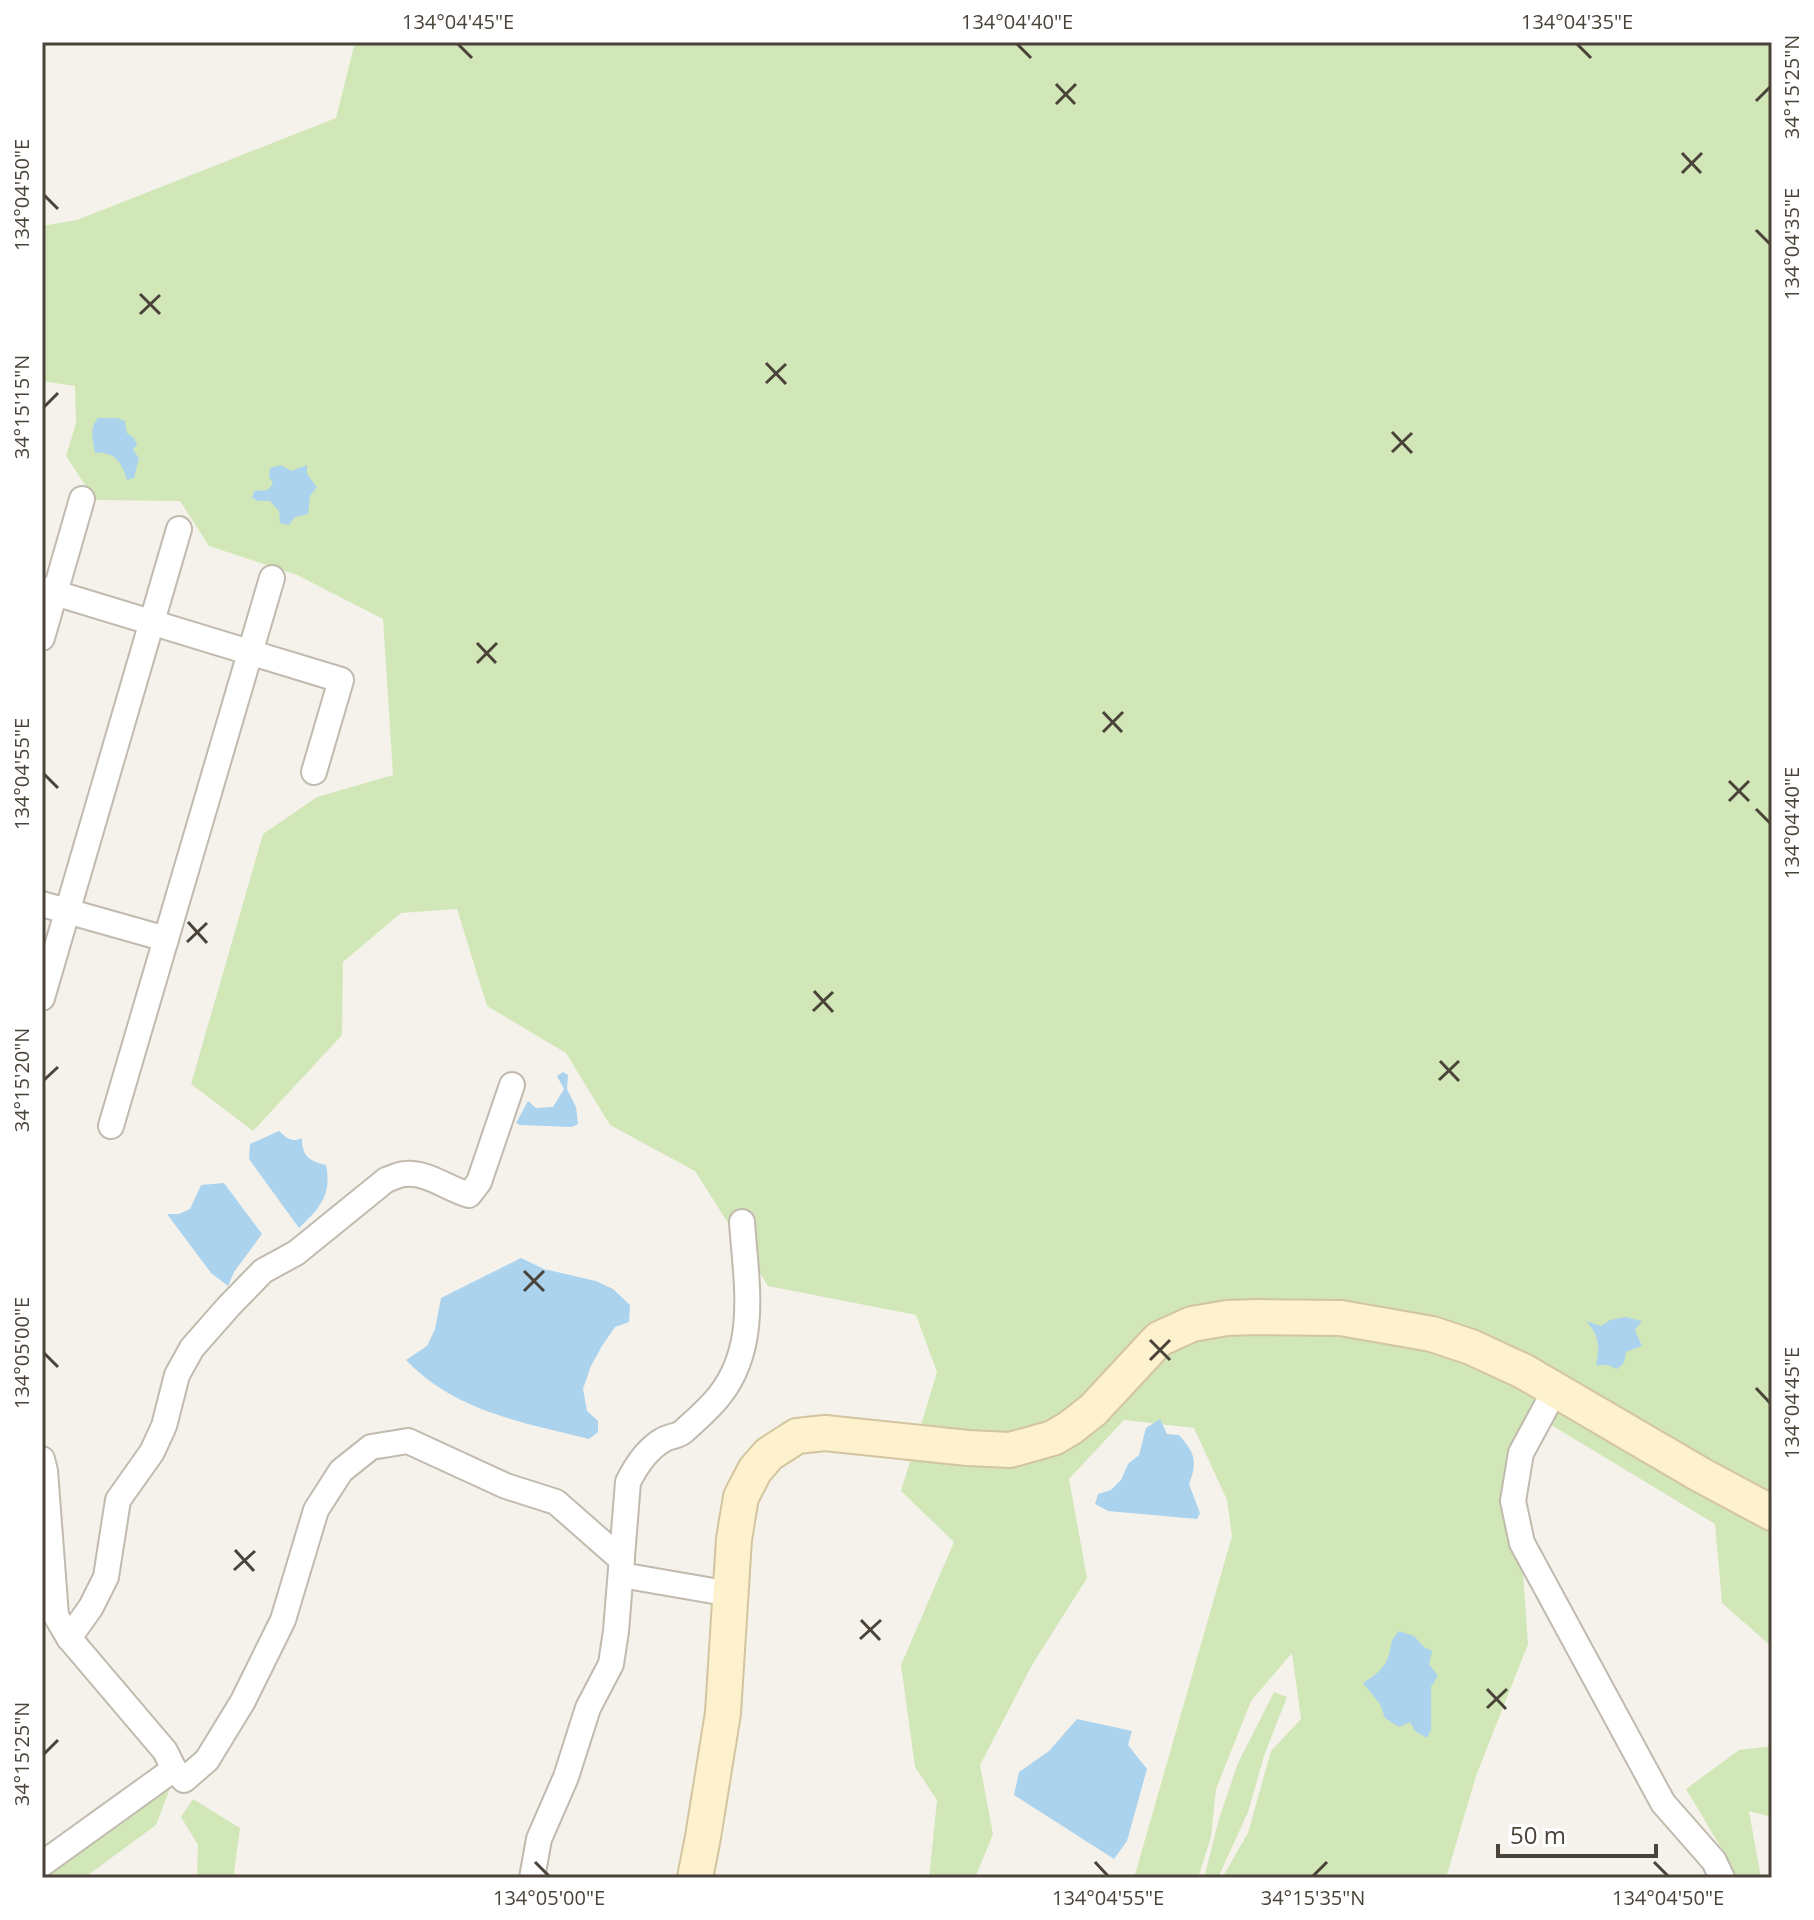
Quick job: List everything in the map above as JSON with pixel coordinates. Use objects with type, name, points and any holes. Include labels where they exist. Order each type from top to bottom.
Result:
[{"type":"street","points":[[42,638],[48,591],[82,499]]},
{"type":"street","points":[[42,998],[179,529]]},
{"type":"street","points":[[111,1126],[272,578]]},
{"type":"street","points":[[48,591],[341,680],[314,772]]},
{"type":"street","points":[[42,904],[166,939]]},
{"type":"street","points":[[69,1638],[91,1607],[106,1577],[118,1500],[152,1452],[164,1426],[177,1375],[192,1348],[263,1271],[296,1253],[386,1180],[404,1174],[424,1176],[469,1195],[479,1182],[512,1085]]},
{"type":"street","points":[[532,1878],[539,1839],[566,1777],[588,1708],[611,1664],[628,1482],[638,1462],[663,1440],[681,1434],[720,1396],[735,1371],[746,1341],[742,1222]]},
{"type":"street","points":[[695,1878],[723,1713],[734,1539],[741,1497],[755,1470],[769,1454],[797,1436],[825,1433],[1010,1450],[1053,1438],[1070,1428],[1093,1410],[1159,1339],[1192,1324],[1227,1318],[1341,1318],[1432,1334],[1471,1347],[1523,1371],[1772,1513]]},
{"type":"street","points":[[1555,1390],[1521,1453],[1513,1501],[1522,1543],[1663,1803],[1714,1861],[1722,1878]]},
{"type":"street","points":[[42,1459],[56,1616],[69,1638],[165,1751],[184,1780],[207,1760],[236,1713],[283,1620],[316,1510],[341,1471],[371,1447],[408,1441],[506,1486],[556,1502],[622,1568],[731,1594]]},
{"type":"street","points":[[42,1864],[174,1769]]},
{"type":"green space","points":[[355,42],[1772,42],[1772,1647],[1722,1603],[1715,1524],[1543,1420],[1516,1475],[1528,1644],[1476,1776],[1446,1878],[1222,1878],[1248,1833],[1271,1751],[1301,1719],[1292,1653],[1251,1701],[1216,1789],[1211,1837],[1198,1878],[1134,1878],[1232,1536],[1227,1500],[1194,1428],[1124,1420],[1069,1479],[1087,1578],[1032,1665],[980,1765],[993,1834],[975,1878],[929,1878],[937,1800],[915,1767],[901,1665],[954,1542],[901,1491],[937,1372],[916,1315],[768,1286],[695,1171],[610,1125],[566,1053],[487,1006],[457,909],[401,913],[343,962],[342,1035],[253,1131],[191,1084],[263,834],[317,797],[393,775],[383,619],[297,575],[209,546],[180,501],[95,500],[66,456],[76,423],[75,386],[42,381],[42,226],[77,220],[336,118]]},
{"type":"green space","points":[[1274,1692],[1287,1697],[1264,1756],[1248,1812],[1218,1878],[1204,1878],[1238,1763]]},
{"type":"green space","points":[[1772,1746],[1772,1817],[1749,1811],[1761,1878],[1735,1878],[1732,1866],[1686,1789],[1739,1750]]},
{"type":"green space","points":[[171,1786],[156,1825],[84,1878],[45,1878]]},
{"type":"green space","points":[[193,1799],[240,1828],[234,1872],[237,1878],[197,1878],[198,1845],[181,1817]]},
{"type":"water","points":[[98,418],[125,421],[127,433],[137,444],[133,450],[139,458],[134,478],[127,480],[123,468],[113,456],[95,453],[93,430]]},
{"type":"water","points":[[281,465],[291,471],[307,465],[307,474],[317,487],[310,496],[308,514],[295,517],[289,525],[280,523],[279,511],[270,501],[252,498],[254,491],[268,490],[273,483],[269,477],[270,468]]},
{"type":"water","points":[[563,1072],[568,1075],[567,1089],[576,1107],[578,1124],[572,1127],[516,1123],[528,1101],[536,1108],[553,1107],[564,1089],[557,1076]]},
{"type":"water","points":[[279,1131],[292,1140],[302,1138],[308,1157],[326,1165],[327,1185],[323,1200],[299,1228],[249,1159],[250,1144]]},
{"type":"water","points":[[224,1183],[262,1234],[234,1272],[228,1286],[211,1273],[167,1214],[179,1214],[190,1209],[201,1185]]},
{"type":"water","points":[[521,1258],[544,1269],[596,1281],[613,1289],[630,1305],[629,1322],[615,1327],[591,1366],[583,1389],[587,1411],[598,1421],[598,1432],[589,1439],[491,1413],[446,1392],[406,1360],[427,1346],[435,1329],[441,1298]]},
{"type":"water","points":[[1626,1317],[1642,1321],[1635,1330],[1642,1346],[1626,1352],[1624,1363],[1617,1369],[1596,1365],[1597,1341],[1586,1321],[1601,1326],[1610,1320]]},
{"type":"water","points":[[1160,1419],[1167,1434],[1179,1435],[1192,1453],[1194,1464],[1189,1484],[1200,1513],[1197,1519],[1108,1511],[1095,1504],[1098,1494],[1111,1490],[1121,1480],[1128,1464],[1139,1455],[1146,1428]]},
{"type":"water","points":[[1399,1631],[1414,1636],[1432,1651],[1429,1664],[1438,1676],[1431,1687],[1431,1730],[1427,1738],[1415,1731],[1410,1722],[1399,1727],[1385,1718],[1380,1704],[1363,1683],[1385,1663],[1392,1640]]},
{"type":"water","points":[[1077,1719],[1132,1731],[1128,1745],[1147,1769],[1127,1841],[1114,1859],[1014,1795],[1019,1772],[1049,1751]]}]
